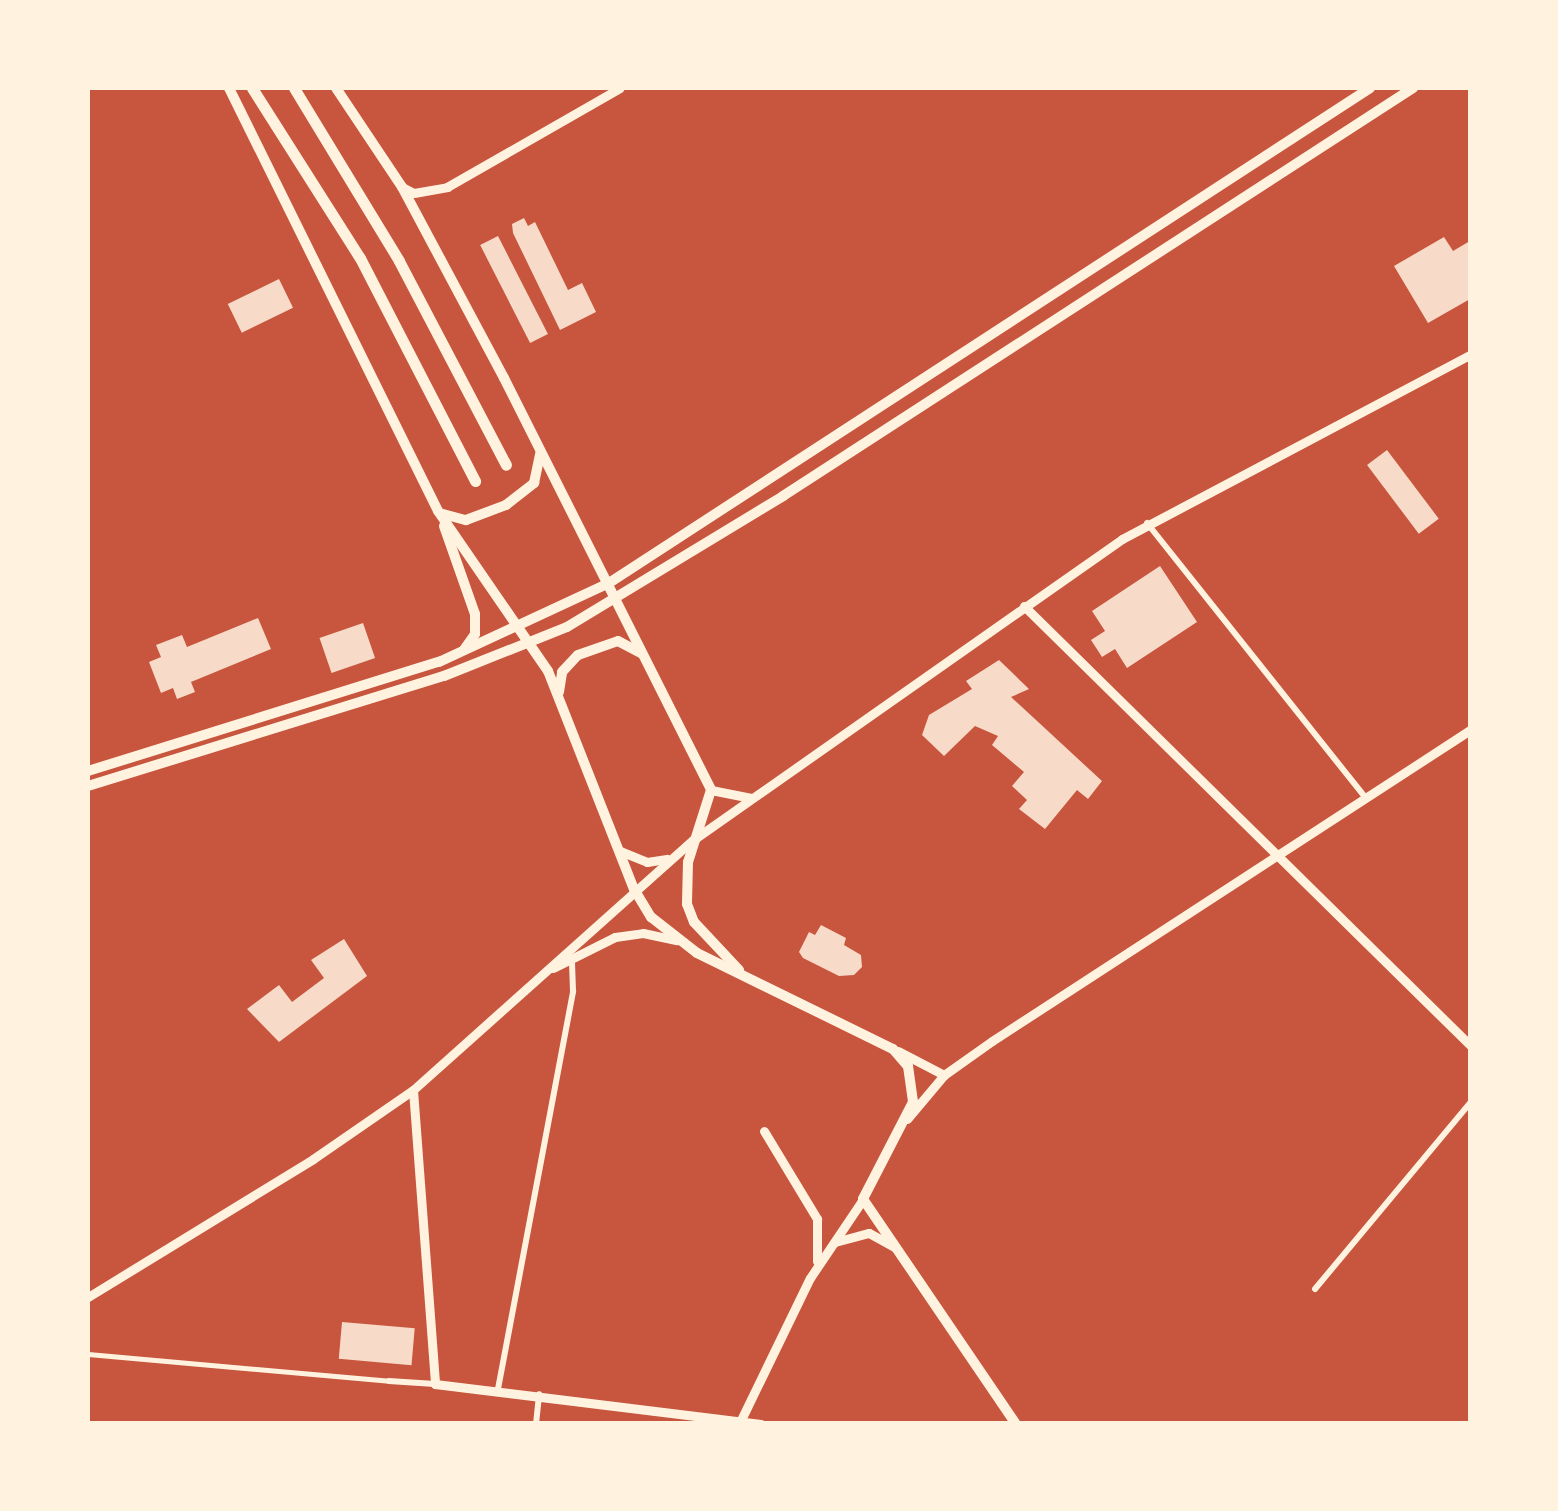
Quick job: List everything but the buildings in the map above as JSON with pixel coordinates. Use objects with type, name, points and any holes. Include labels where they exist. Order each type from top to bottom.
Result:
[{"type":"main road","points":[[229,88],[438,511],[475,614],[475,634],[460,654]]},
{"type":"main road","points":[[252,88],[360,258],[476,481]]},
{"type":"main road","points":[[294,88],[400,261],[506,464]]},
{"type":"main road","points":[[336,88],[402,187],[609,582],[711,790],[693,840],[686,888],[694,922],[747,977]]},
{"type":"main road","points":[[88,771],[460,654],[609,582],[1370,88]]},
{"type":"main road","points":[[88,786],[530,643],[617,599],[1413,88]]},
{"type":"main road","points":[[438,511],[466,520],[506,505],[534,483],[539,447]]},
{"type":"main road","points":[[438,511],[530,643],[559,693],[634,889],[677,940],[893,1049],[914,1082],[905,1122],[863,1199],[1016,1424]]},
{"type":"main road","points":[[559,693],[566,665],[607,642],[626,643],[645,656]]},
{"type":"street","points":[[402,187],[414,193],[447,187],[620,88]]},
{"type":"street","points":[[88,1297],[313,1160],[413,1090],[538,976],[571,953],[634,889],[693,840],[1024,606],[1147,523],[1470,354]]},
{"type":"street","points":[[1147,523],[1366,798]]},
{"type":"street","points":[[1024,606],[1470,1045]]},
{"type":"street","points":[[905,1122],[944,1075],[1470,730]]},
{"type":"street","points":[[711,790],[754,798]]},
{"type":"street","points":[[618,849],[647,862],[678,852]]},
{"type":"street","points":[[571,953],[628,934],[677,940]]},
{"type":"street","points":[[498,1389],[570,1007],[571,953]]},
{"type":"street","points":[[893,1049],[944,1075]]},
{"type":"street","points":[[413,1090],[434,1384]]},
{"type":"street","points":[[1315,1289],[1470,1103]]},
{"type":"street","points":[[764,1131],[816,1218],[820,1246],[810,1278]]},
{"type":"street","points":[[740,1422],[810,1278],[863,1199]]},
{"type":"street","points":[[833,1243],[869,1233],[895,1247]]},
{"type":"street","points":[[88,1354],[540,1393],[760,1424]]},
{"type":"street","points":[[536,1424],[540,1393]]}]
